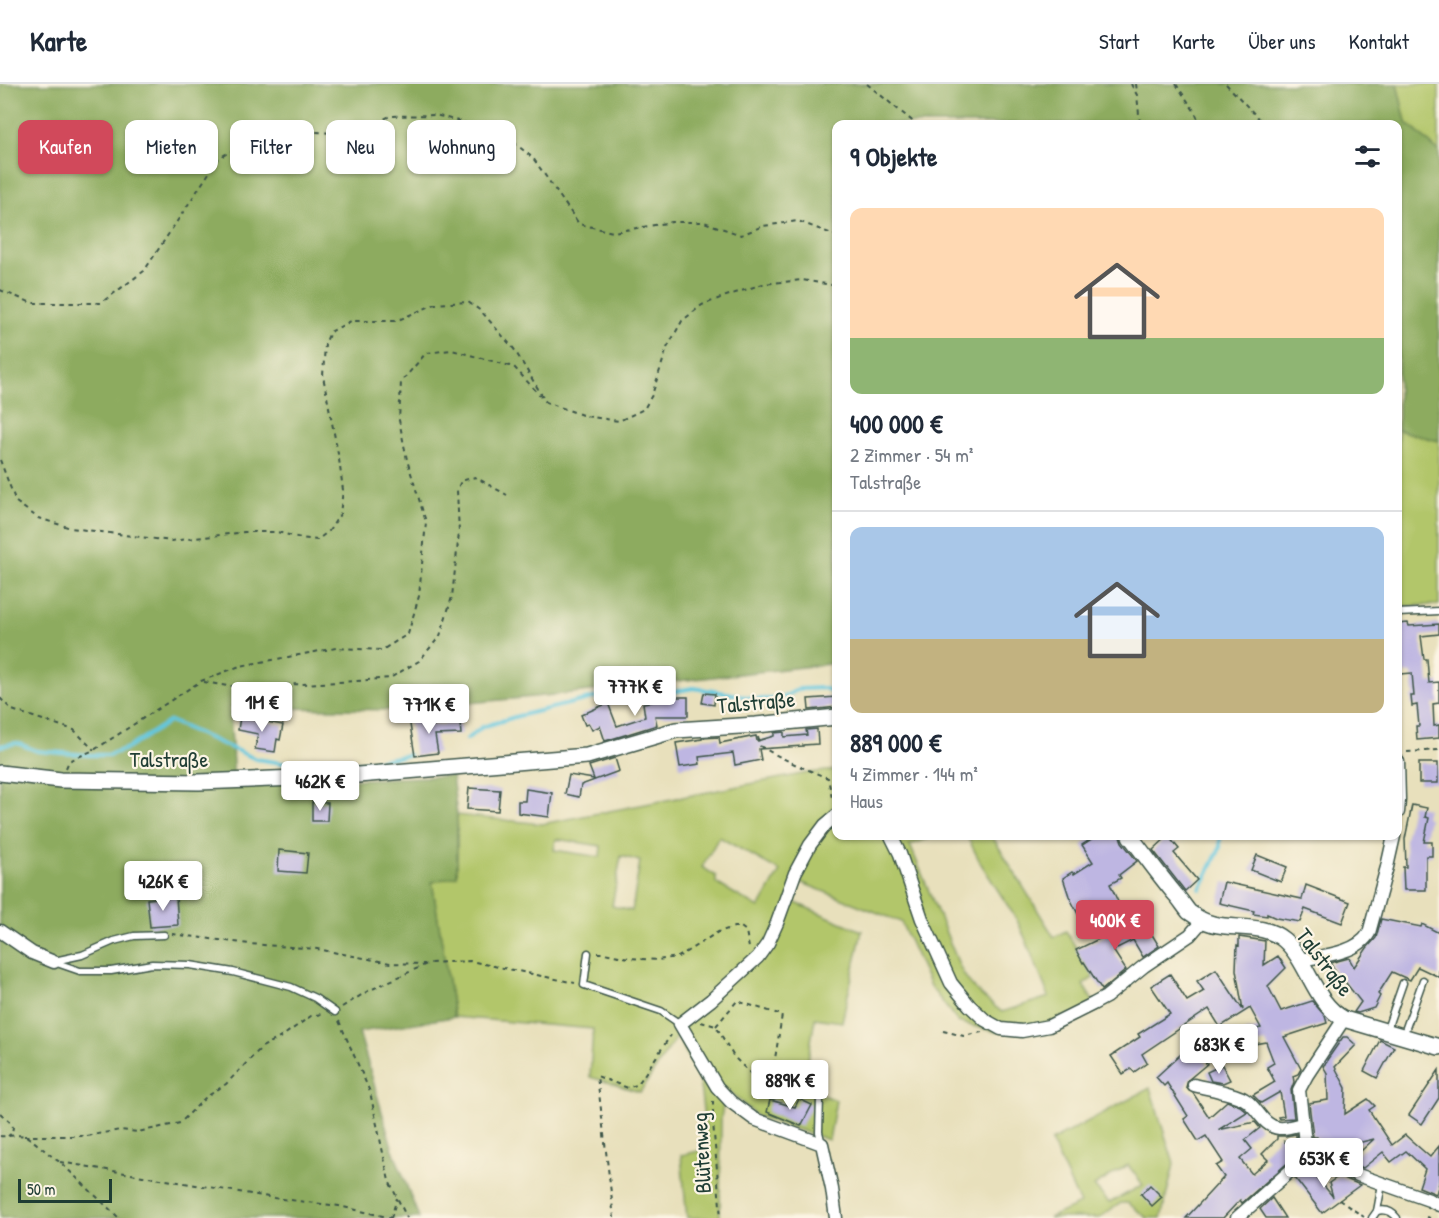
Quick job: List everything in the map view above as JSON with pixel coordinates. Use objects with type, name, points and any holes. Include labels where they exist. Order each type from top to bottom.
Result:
[{"type":"street","name":"Talstraße","points":[[0,773],[62,780],[199,782],[369,774],[587,756],[676,730],[756,726],[832,718]]},
{"type":"street","points":[[832,819],[810,845],[795,873],[768,943],[758,957],[684,1021],[717,1087],[731,1102],[754,1119],[822,1144],[836,1218]]},
{"type":"street","points":[[893,840],[922,919],[951,983],[985,1020],[999,1027],[1022,1031],[1048,1026],[1093,1004],[1106,997],[1144,966],[1190,935],[1203,920]]},
{"type":"street","name":"Talstraße","points":[[1133,840],[1190,912],[1215,925],[1267,930],[1285,941],[1300,960],[1330,1010],[1344,1019]]},
{"type":"street","points":[[1300,960],[1339,953],[1366,938],[1388,867],[1393,840]]},
{"type":"street","points":[[0,931],[32,953],[54,962]]},
{"type":"street","points":[[1237,1218],[1299,1164],[1306,1152],[1299,1090],[1344,1019],[1439,1047]]},
{"type":"street","points":[[1194,1085],[1243,1098],[1271,1126],[1280,1128],[1303,1124]]},
{"type":"street","points":[[1306,1152],[1358,1175],[1439,1205]]},
{"type":"lane","points":[[1402,613],[1439,611]]},
{"type":"lane","points":[[54,962],[82,955],[114,941],[134,936],[164,935]]},
{"type":"lane","points":[[588,953],[584,985],[684,1021]]},
{"type":"lane","points":[[54,962],[80,970],[111,971],[152,964],[190,965],[232,972],[291,987],[315,998],[335,1012]]},
{"type":"lane","points":[[1403,1037],[1423,980]]},
{"type":"lane","points":[[1385,1032],[1403,983]]},
{"type":"lane","points":[[820,1098],[819,1132],[822,1144]]},
{"type":"lane","points":[[1372,1218],[1377,1211],[1382,1184]]},
{"type":"lane","points":[[1377,1211],[1389,1211],[1397,1218]]},
{"type":"path","points":[[867,84],[911,120]]},
{"type":"path","points":[[1131,84],[1137,95]]},
{"type":"path","points":[[1136,84],[1140,120]]},
{"type":"path","points":[[1176,84],[1196,112],[1199,120]]},
{"type":"path","points":[[1226,84],[1260,120]]},
{"type":"path","points":[[0,290],[32,303],[100,303],[144,271],[219,159],[256,137],[297,131],[352,134],[390,116],[435,115],[501,132],[533,158],[579,224],[613,232],[672,222],[704,222],[741,235],[763,226],[798,221],[832,234]]},
{"type":"path","points":[[62,780],[69,761],[94,750],[201,681],[240,666],[336,648],[382,650],[408,634],[419,596],[426,522],[407,460],[399,420],[401,382],[426,353],[452,350],[514,368],[546,402],[585,416],[619,421],[644,409],[652,395],[667,348],[682,321],[702,305],[763,285],[802,280],[832,285]]},
{"type":"path","points":[[0,460],[16,502],[38,518],[71,528],[171,541],[245,532],[277,532],[317,540],[329,531],[340,514],[343,490],[322,376],[325,344],[330,332],[351,321],[396,321],[435,304],[468,302],[481,311],[514,349],[546,402]]},
{"type":"path","points":[[201,681],[228,686],[263,686],[390,678],[419,661],[440,636],[452,597],[459,532],[458,490],[461,481],[475,477],[507,495]]},
{"type":"path","points":[[0,698],[12,710],[74,730],[94,750]]},
{"type":"path","points":[[760,746],[794,765],[828,778],[832,798]]},
{"type":"path","points":[[1402,752],[1439,750]]},
{"type":"path","points":[[588,953],[657,960],[678,957],[709,937],[734,927],[741,927],[747,931],[749,944]]},
{"type":"path","points":[[164,935],[178,934],[250,944],[317,949],[390,963],[427,964],[470,961],[584,985]]},
{"type":"path","points":[[0,1136],[87,1136],[120,1130],[138,1132],[180,1123],[204,1098],[226,1084],[262,1047],[281,1038],[311,1016],[335,1012],[368,991],[427,964]]},
{"type":"path","points":[[716,1026],[737,1001],[782,1015],[771,1085]]},
{"type":"path","points":[[335,1012],[370,1092],[390,1181],[407,1218]]},
{"type":"path","points":[[614,1218],[597,1076],[628,1088],[636,1085],[662,1046],[684,1021],[716,1026]]},
{"type":"path","points":[[716,1026],[734,1057],[756,1078],[771,1085],[786,1085],[801,1090]]},
{"type":"path","points":[[944,1031],[964,1036],[999,1027]]},
{"type":"path","name":"Blütenweg","points":[[717,1087],[713,1097],[713,1122],[721,1218]]},
{"type":"path","points":[[0,1113],[13,1127],[12,1133],[8,1136]]},
{"type":"path","points":[[24,1136],[60,1162],[119,1218]]},
{"type":"path","points":[[60,1162],[274,1198],[339,1206],[391,1218],[397,1198]]},
{"type":"path","points":[[1339,1200],[1366,1218]]},
{"type":"path","points":[[1426,1217],[1430,1218]]},
{"type":"green space","points":[[0,84],[1397,84],[1406,122],[1439,152],[1439,441],[1402,431],[1402,120],[832,120],[832,664],[554,695],[394,710],[230,707],[234,784],[452,776],[457,815],[457,876],[432,882],[454,1017],[359,1032],[392,1147],[419,1218],[0,1218]]},
{"type":"green space","points":[[1397,84],[1439,84],[1439,152],[1406,122]]},
{"type":"green space","points":[[1402,431],[1439,441],[1439,605],[1402,606]]},
{"type":"green space","points":[[832,770],[832,840],[924,840],[910,845],[960,967],[978,992],[1002,1012],[1049,997],[1017,920],[981,864],[969,840],[994,840],[1054,937],[1066,931],[1094,977],[1083,985],[1098,1009],[1050,1032],[996,1032],[958,1022],[930,986],[901,922],[800,882],[791,901],[862,931],[842,1022],[815,1018],[803,1088],[836,1100],[829,1140],[757,1116],[726,1088],[721,1118],[720,1218],[687,1218],[681,1155],[708,1149],[699,1078],[677,1036],[640,1092],[590,1077],[593,1029],[454,1017],[432,882],[457,875],[457,815],[542,824],[807,773]],"holes":[[[719,837],[780,871],[759,908],[716,883],[716,876],[702,867]],[[556,839],[601,846],[600,857],[554,850]],[[621,856],[640,861],[632,911],[612,906]]]},
{"type":"green space","points":[[1150,1088],[1174,1164],[1161,1218],[1147,1218],[1128,1203],[1121,1203],[1099,1218],[1049,1218],[1080,1204],[1051,1141]],"holes":[[[1128,1165],[1143,1185],[1109,1203],[1094,1186]]]},
{"type":"building","points":[[1408,623],[1409,626],[1439,624],[1439,634],[1421,636],[1424,659],[1427,659],[1429,683],[1439,682],[1439,703],[1433,704],[1434,726],[1439,725],[1439,738],[1417,740],[1416,726],[1419,726],[1417,705],[1412,706],[1411,696],[1414,696],[1412,673],[1402,674],[1402,624]]},
{"type":"building","points":[[704,693],[715,694],[714,705],[702,703]]},
{"type":"building","points":[[673,697],[688,697],[688,716],[655,716],[657,725],[605,741],[600,726],[592,730],[589,724],[585,725],[581,715],[608,703],[617,726],[645,717],[643,703]]},
{"type":"building","points":[[832,697],[832,708],[809,710],[808,699]]},
{"type":"building","points":[[240,717],[283,725],[275,752],[255,749],[258,734],[238,730]]},
{"type":"building","points":[[409,718],[431,718],[431,725],[460,724],[461,734],[435,735],[438,753],[415,756]]},
{"type":"building","points":[[817,729],[818,744],[759,749],[761,760],[735,765],[733,753],[699,757],[700,764],[680,767],[676,743],[719,737],[720,743],[756,736],[757,741],[774,736],[774,733],[784,732],[784,737],[807,735],[806,730]]},
{"type":"building","points":[[615,758],[619,771],[581,785],[579,797],[565,794],[569,775],[594,779],[589,766]]},
{"type":"building","points":[[1419,763],[1438,763],[1438,783],[1419,783]]},
{"type":"building","points":[[469,788],[500,790],[498,811],[467,809]]},
{"type":"building","points":[[526,789],[552,793],[549,817],[518,813],[518,801],[525,801]]},
{"type":"building","points":[[312,802],[328,803],[327,821],[312,821]]},
{"type":"building","points":[[1412,805],[1427,808],[1425,817],[1429,818],[1424,842],[1432,842],[1432,856],[1426,856],[1426,890],[1404,890],[1405,839]]},
{"type":"building","points":[[1090,840],[1121,840],[1137,861],[1119,875],[1121,878],[1110,884],[1119,904],[1094,914],[1096,919],[1083,924],[1063,878],[1093,862],[1082,845]]},
{"type":"building","points":[[1164,840],[1171,840],[1179,849],[1174,853],[1197,880],[1185,891],[1153,850]]},
{"type":"building","points":[[279,850],[308,853],[306,873],[278,871]]},
{"type":"building","points":[[1257,855],[1287,867],[1281,882],[1251,870]]},
{"type":"building","points":[[1224,882],[1302,899],[1306,885],[1350,902],[1342,923],[1305,909],[1300,922],[1267,914],[1267,916],[1253,914],[1254,911],[1219,903]]},
{"type":"building","points":[[176,896],[178,925],[150,927],[147,899]]},
{"type":"building","points":[[1142,918],[1159,946],[1143,957],[1133,940],[1113,950],[1126,970],[1102,990],[1076,950]]},
{"type":"building","points":[[1381,919],[1421,927],[1422,924],[1439,933],[1439,977],[1418,967],[1410,980],[1392,972],[1378,994],[1380,996],[1374,1008],[1354,1012],[1361,1002],[1342,978],[1340,979],[1330,963],[1349,958],[1354,967],[1376,938]]},
{"type":"building","points":[[1239,937],[1265,941],[1264,965],[1278,956],[1286,968],[1268,986],[1281,1011],[1312,1001],[1325,1016],[1327,1023],[1284,1037],[1301,1069],[1293,1076],[1294,1082],[1291,1090],[1294,1118],[1279,1119],[1278,1117],[1284,1116],[1280,1092],[1261,1103],[1253,1095],[1275,1082],[1267,1067],[1274,1063],[1266,1042],[1249,1045],[1244,1032],[1261,1028],[1250,1008],[1220,1027],[1209,1009],[1142,1054],[1147,1063],[1134,1072],[1131,1069],[1123,1074],[1111,1056],[1140,1037],[1138,1034],[1170,1014],[1151,986],[1170,974],[1187,1001],[1204,991],[1197,981],[1216,969],[1243,1010],[1236,970]]},
{"type":"building","points":[[1343,1037],[1347,1037],[1356,1045],[1335,1067],[1346,1088],[1345,1114],[1368,1099],[1375,1106],[1369,1110],[1392,1145],[1405,1135],[1430,1157],[1439,1146],[1439,1183],[1436,1194],[1419,1187],[1425,1169],[1406,1151],[1391,1162],[1383,1152],[1363,1168],[1349,1162],[1374,1139],[1325,1151],[1320,1149],[1317,1137],[1313,1137],[1309,1103],[1328,1100],[1327,1073],[1323,1066]]},
{"type":"building","points":[[1380,1040],[1394,1047],[1377,1078],[1364,1071]]},
{"type":"building","points":[[1194,1047],[1207,1064],[1188,1080],[1186,1087],[1193,1093],[1209,1117],[1227,1101],[1240,1106],[1247,1112],[1218,1130],[1255,1122],[1260,1128],[1245,1140],[1252,1149],[1240,1159],[1252,1174],[1268,1160],[1262,1154],[1277,1139],[1277,1136],[1296,1134],[1296,1139],[1284,1141],[1295,1153],[1292,1159],[1242,1203],[1240,1200],[1223,1218],[1186,1218],[1224,1177],[1216,1166],[1223,1162],[1206,1136],[1198,1141],[1184,1119],[1188,1116],[1167,1083],[1164,1086],[1156,1077],[1181,1054]]},
{"type":"building","points":[[1222,1065],[1230,1080],[1223,1083],[1211,1081],[1207,1072]]},
{"type":"building","points":[[1439,1070],[1439,1098],[1422,1124],[1409,1115]]},
{"type":"building","points":[[799,1099],[812,1105],[801,1126],[767,1112],[770,1100],[795,1107]]},
{"type":"building","points":[[1307,1165],[1333,1197],[1329,1183],[1339,1176],[1360,1185],[1322,1213],[1295,1178]]},
{"type":"building","points":[[1150,1185],[1162,1197],[1152,1206],[1141,1194]]},
{"type":"building","points":[[1272,1198],[1285,1218],[1266,1218],[1260,1209]]},
{"type":"waterway","points":[[467,739],[482,727],[614,693],[646,697],[693,688],[756,699],[780,699],[799,689],[824,688],[832,692]]},
{"type":"waterway","points":[[0,746],[17,743],[37,751],[108,755],[128,748],[170,721],[256,759],[295,765],[363,763],[409,755]]},
{"type":"waterway","points":[[1200,889],[1220,848],[1220,840]]}]
